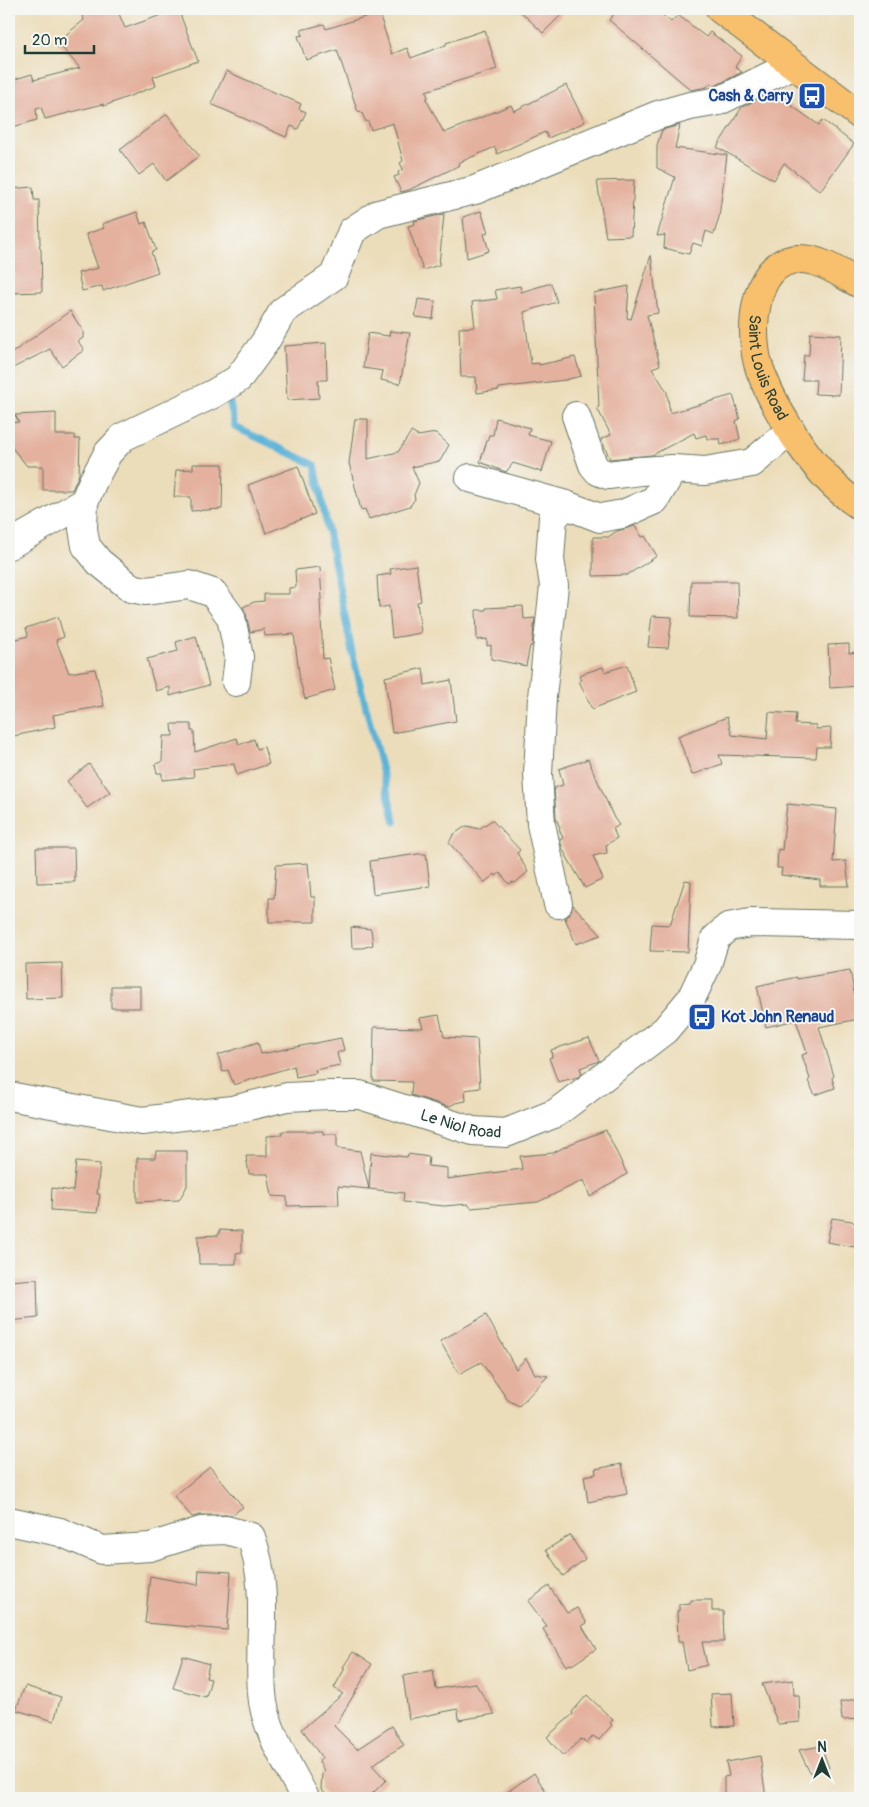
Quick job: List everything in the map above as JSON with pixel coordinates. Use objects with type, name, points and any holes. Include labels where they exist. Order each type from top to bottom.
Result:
[{"type":"main road","points":[[720,9],[860,115]]},
{"type":"main road","name":"Saint Louis Road","points":[[860,284],[826,265],[811,260],[788,260],[777,265],[759,292],[755,313],[754,336],[760,369],[781,416],[817,468],[845,496],[860,506]]},
{"type":"street","points":[[236,682],[239,657],[231,617],[212,592],[190,585],[146,591],[131,588],[99,562],[86,546],[83,529],[84,502],[108,453],[123,437],[213,394],[238,379],[265,342],[283,311],[334,276],[352,231],[378,214],[474,190],[658,115],[690,106],[719,101],[792,64]]},
{"type":"street","points":[[576,416],[593,465],[598,471],[608,475],[674,469],[705,471],[752,463],[791,430]]},
{"type":"street","points":[[470,478],[566,505],[600,518],[623,514],[655,500],[674,469]]},
{"type":"street","points":[[9,545],[84,502]]},
{"type":"street","points":[[558,904],[541,824],[538,774],[542,697],[554,586],[550,559],[553,518],[566,505]]},
{"type":"street","name":"Le Niol Road","points":[[9,1096],[142,1121],[232,1110],[287,1097],[329,1094],[360,1095],[473,1131],[506,1133],[556,1113],[665,1030],[691,999],[707,965],[715,939],[728,926],[750,923],[860,924]]},
{"type":"street","points":[[9,1521],[60,1532],[102,1550],[150,1547],[201,1531],[226,1530],[251,1537],[259,1558],[262,1590],[262,1694],[270,1727],[304,1798]]},
{"type":"building","points":[[80,9],[117,9],[125,28],[178,9],[198,61],[153,77],[156,86],[104,106],[103,104],[45,119],[41,107],[36,108],[37,120],[13,127],[9,111],[9,81],[32,74],[34,80],[80,68],[57,42],[84,20]]},
{"type":"building","points":[[518,9],[567,9],[543,33]]},
{"type":"building","points":[[618,9],[655,9],[671,22],[678,15],[706,37],[710,32],[742,56],[735,67],[742,72],[715,86],[710,83],[707,87],[691,90],[609,20]]},
{"type":"building","points":[[374,14],[375,17],[380,16],[392,54],[407,48],[411,58],[446,45],[446,43],[485,30],[497,69],[426,91],[428,98],[426,99],[444,133],[511,105],[514,111],[566,85],[585,122],[548,138],[545,132],[497,154],[495,147],[458,163],[460,165],[409,190],[401,192],[394,177],[399,175],[398,172],[403,169],[400,163],[403,161],[393,123],[371,130],[368,121],[366,122],[361,111],[358,112],[337,50],[306,60],[298,36],[303,35],[301,30],[324,24],[326,29]]},
{"type":"building","points":[[226,71],[301,104],[299,109],[306,112],[298,129],[291,126],[286,137],[211,104]]},
{"type":"building","points":[[772,92],[819,125],[823,120],[854,144],[820,191],[784,163],[774,180],[717,147],[742,107]]},
{"type":"building","points":[[167,114],[199,156],[166,181],[154,164],[139,175],[120,150]]},
{"type":"building","points":[[680,125],[675,148],[727,155],[719,217],[714,234],[706,231],[702,246],[693,243],[689,254],[664,248],[665,235],[657,236],[675,177],[657,168],[657,145],[662,130]]},
{"type":"building","points":[[634,180],[631,236],[606,237],[597,181]]},
{"type":"building","points":[[33,187],[34,200],[39,200],[42,292],[11,293],[9,189]]},
{"type":"building","points":[[481,211],[488,232],[484,234],[489,251],[467,258],[463,217]]},
{"type":"building","points":[[137,212],[141,224],[146,222],[156,250],[151,252],[158,272],[103,291],[102,286],[82,291],[78,273],[98,268],[86,234],[104,228],[102,224]]},
{"type":"building","points":[[444,214],[439,265],[423,270],[408,226],[415,224],[414,221]]},
{"type":"building","points":[[651,255],[658,313],[647,315],[660,365],[652,368],[667,392],[670,413],[733,395],[740,419],[736,421],[740,439],[721,445],[720,439],[707,439],[706,435],[696,438],[694,433],[652,455],[610,459],[601,439],[611,435],[597,408],[599,407],[594,293],[629,286],[627,318],[631,319]]},
{"type":"building","points":[[551,283],[557,302],[524,312],[531,364],[539,363],[539,365],[575,357],[581,376],[477,393],[476,377],[461,377],[459,328],[475,327],[472,302],[497,299],[495,290],[520,286],[521,292]]},
{"type":"building","points":[[418,299],[435,301],[433,319],[415,317]]},
{"type":"building","points":[[70,311],[83,331],[83,338],[78,341],[84,350],[62,366],[50,349],[9,370],[9,355]]},
{"type":"building","points":[[390,331],[410,333],[400,384],[381,380],[383,371],[363,368],[368,333],[389,336]]},
{"type":"building","points":[[810,333],[841,335],[839,395],[815,394],[816,380],[802,380],[804,355],[809,355]]},
{"type":"building","points":[[326,343],[327,380],[318,380],[319,398],[287,400],[284,346]]},
{"type":"building","points":[[56,413],[56,435],[75,435],[75,439],[80,439],[79,474],[72,490],[43,490],[43,466],[27,466],[9,444],[9,423],[19,422],[15,415]]},
{"type":"building","points":[[496,418],[530,428],[528,435],[551,441],[542,472],[513,463],[506,472],[480,462],[489,435],[493,435]]},
{"type":"building","points":[[355,419],[368,419],[368,459],[398,452],[411,432],[418,436],[436,433],[449,445],[440,461],[412,467],[419,483],[414,495],[415,499],[410,506],[369,519],[365,509],[361,510],[349,463]]},
{"type":"building","points":[[193,464],[223,464],[222,509],[191,511],[191,497],[174,497],[176,470],[193,469]]},
{"type":"building","points":[[298,466],[315,514],[266,533],[248,485]]},
{"type":"building","points":[[635,526],[642,537],[645,536],[657,556],[627,575],[593,576],[593,537],[608,537],[617,531]]},
{"type":"building","points":[[416,565],[421,601],[417,602],[421,633],[392,638],[389,606],[379,608],[377,576],[391,574],[390,569]]},
{"type":"building","points":[[320,567],[323,659],[328,658],[335,690],[305,699],[300,681],[294,634],[265,636],[264,629],[250,632],[243,607],[254,602],[264,601],[264,594],[289,594],[289,588],[296,587],[295,570]]},
{"type":"building","points":[[691,581],[737,581],[738,618],[690,617]]},
{"type":"building","points":[[523,606],[524,619],[535,618],[532,646],[530,646],[526,666],[491,659],[491,645],[487,646],[487,639],[477,640],[476,610]]},
{"type":"building","points":[[652,616],[672,617],[668,648],[648,647]]},
{"type":"building","points":[[58,617],[64,637],[56,640],[69,673],[95,669],[104,706],[53,715],[55,727],[9,737],[9,641],[28,636],[26,628]]},
{"type":"building","points":[[196,636],[209,685],[170,696],[170,687],[156,691],[147,659],[178,651],[176,642]]},
{"type":"building","points":[[849,644],[849,653],[860,652],[860,686],[830,688],[828,645]]},
{"type":"building","points":[[627,665],[636,692],[592,709],[579,681],[581,681],[579,675],[603,667],[605,672]]},
{"type":"building","points":[[423,668],[425,685],[451,680],[456,721],[392,733],[385,677]]},
{"type":"building","points":[[769,712],[796,714],[795,724],[816,725],[816,729],[831,728],[830,747],[817,747],[816,758],[719,755],[722,764],[692,775],[678,736],[727,717],[732,735],[767,739]]},
{"type":"building","points":[[172,724],[191,724],[191,731],[194,731],[195,752],[237,738],[239,745],[254,739],[257,749],[264,747],[269,764],[237,775],[234,764],[193,769],[194,777],[162,780],[162,773],[157,773],[155,764],[162,762],[163,736],[173,736]]},
{"type":"building","points":[[588,759],[614,818],[619,825],[613,829],[617,838],[606,845],[607,853],[593,856],[603,879],[585,888],[563,850],[560,840],[563,838],[556,818],[554,788],[563,785],[559,769]]},
{"type":"building","points":[[89,764],[110,792],[87,808],[67,781]]},
{"type":"building","points":[[787,804],[837,809],[833,862],[846,861],[849,886],[820,886],[820,880],[781,875],[782,868],[777,868],[778,849],[782,850]]},
{"type":"building","points":[[492,820],[520,850],[517,853],[528,872],[515,883],[509,884],[500,873],[496,876],[495,874],[485,882],[483,881],[449,843],[453,835],[463,828],[467,826],[479,829]]},
{"type":"building","points":[[36,848],[74,848],[75,882],[37,883]]},
{"type":"building","points":[[426,854],[430,886],[373,894],[370,861]]},
{"type":"building","points":[[308,863],[311,897],[315,897],[315,922],[269,922],[269,898],[274,898],[276,865]]},
{"type":"building","points":[[685,880],[691,881],[688,952],[650,951],[652,924],[670,925]]},
{"type":"building","points":[[573,905],[601,935],[576,944],[565,918],[569,915]]},
{"type":"building","points":[[351,927],[371,929],[373,945],[352,948]]},
{"type":"building","points":[[62,963],[63,998],[26,999],[25,964]]},
{"type":"building","points":[[850,970],[859,1019],[819,1027],[834,1076],[832,1078],[835,1088],[815,1095],[808,1081],[810,1079],[802,1055],[807,1053],[796,1020],[766,1027],[757,986],[797,977],[797,979]]},
{"type":"building","points":[[111,986],[140,986],[140,1008],[111,1008]]},
{"type":"building","points":[[439,1015],[444,1037],[477,1039],[480,1088],[465,1090],[466,1101],[455,1103],[449,1107],[411,1095],[412,1082],[373,1081],[374,1027],[423,1028],[420,1018]]},
{"type":"building","points":[[341,1038],[344,1050],[337,1053],[340,1065],[315,1070],[316,1073],[296,1077],[294,1066],[234,1085],[228,1070],[223,1072],[218,1055],[258,1042],[261,1054]]},
{"type":"building","points":[[589,1038],[599,1061],[580,1068],[582,1074],[578,1077],[558,1082],[549,1058],[552,1057],[551,1050]]},
{"type":"building","points":[[606,1130],[627,1174],[590,1197],[584,1180],[538,1202],[471,1208],[468,1204],[444,1206],[403,1202],[404,1193],[369,1189],[371,1153],[407,1157],[408,1154],[429,1157],[428,1166],[447,1168],[447,1179],[522,1169],[520,1156],[553,1153]]},
{"type":"building","points":[[282,1131],[323,1131],[323,1134],[337,1134],[337,1148],[360,1151],[369,1189],[338,1186],[339,1205],[287,1206],[287,1197],[272,1196],[268,1174],[249,1174],[246,1156],[267,1156],[267,1136],[282,1135]]},
{"type":"building","points":[[156,1151],[187,1151],[187,1186],[179,1200],[137,1202],[137,1158],[155,1158]]},
{"type":"building","points":[[76,1162],[100,1164],[97,1194],[100,1194],[97,1213],[51,1210],[52,1188],[73,1191]]},
{"type":"building","points":[[832,1218],[852,1221],[860,1229],[860,1248],[827,1242]]},
{"type":"building","points":[[219,1230],[242,1231],[242,1252],[236,1253],[236,1264],[199,1264],[198,1236],[219,1235]]},
{"type":"building","points":[[37,1279],[38,1318],[9,1321],[9,1281]]},
{"type":"building","points":[[486,1315],[516,1369],[526,1358],[535,1374],[548,1376],[519,1406],[508,1400],[481,1362],[459,1374],[440,1341]]},
{"type":"building","points":[[622,1464],[627,1494],[588,1502],[584,1476],[596,1474],[595,1469]]},
{"type":"building","points":[[210,1467],[243,1507],[232,1515],[200,1515],[192,1517],[174,1496]]},
{"type":"building","points":[[570,1535],[585,1559],[563,1576],[546,1550]]},
{"type":"building","points":[[199,1570],[231,1572],[227,1630],[145,1623],[150,1576],[198,1585]]},
{"type":"building","points":[[549,1586],[567,1613],[577,1608],[587,1623],[582,1626],[596,1649],[572,1665],[566,1666],[543,1629],[547,1626],[528,1601]]},
{"type":"building","points":[[691,1600],[712,1600],[712,1611],[723,1611],[724,1642],[702,1642],[707,1665],[687,1670],[682,1642],[678,1642],[677,1611],[679,1611],[679,1604],[691,1603]]},
{"type":"building","points":[[353,1652],[372,1664],[334,1726],[357,1749],[392,1726],[404,1745],[372,1765],[386,1780],[368,1798],[329,1798],[321,1789],[322,1773],[324,1771],[319,1761],[322,1758],[302,1729],[343,1694],[334,1688],[345,1668],[343,1667]]},
{"type":"building","points":[[183,1656],[209,1664],[206,1678],[211,1679],[206,1697],[173,1688]]},
{"type":"building","points":[[433,1670],[436,1689],[475,1683],[495,1714],[459,1720],[458,1709],[409,1719],[403,1676]]},
{"type":"building","points":[[793,1680],[794,1695],[799,1695],[800,1722],[778,1724],[762,1684]]},
{"type":"building","points":[[25,1686],[61,1697],[54,1721],[16,1710]]},
{"type":"building","points":[[732,1693],[734,1726],[713,1727],[711,1694]]},
{"type":"building","points":[[587,1695],[613,1720],[610,1723],[612,1725],[599,1740],[593,1736],[587,1743],[581,1739],[563,1756],[547,1737],[573,1714],[572,1712]]},
{"type":"building","points":[[860,1698],[860,1719],[842,1720],[840,1702]]},
{"type":"building","points":[[821,1746],[829,1768],[810,1773],[799,1750]]},
{"type":"building","points":[[760,1756],[766,1798],[724,1798],[724,1777],[729,1776],[726,1762]]},
{"type":"building","points":[[534,1773],[550,1798],[499,1798]]},
{"type":"waterway","points":[[229,399],[235,427],[315,465],[352,652],[395,822]]},
{"type":"place","name":"Cash & Carry","points":[[812,96]]},
{"type":"place","name":"Kot John Renaud","points":[[702,1017]]}]
